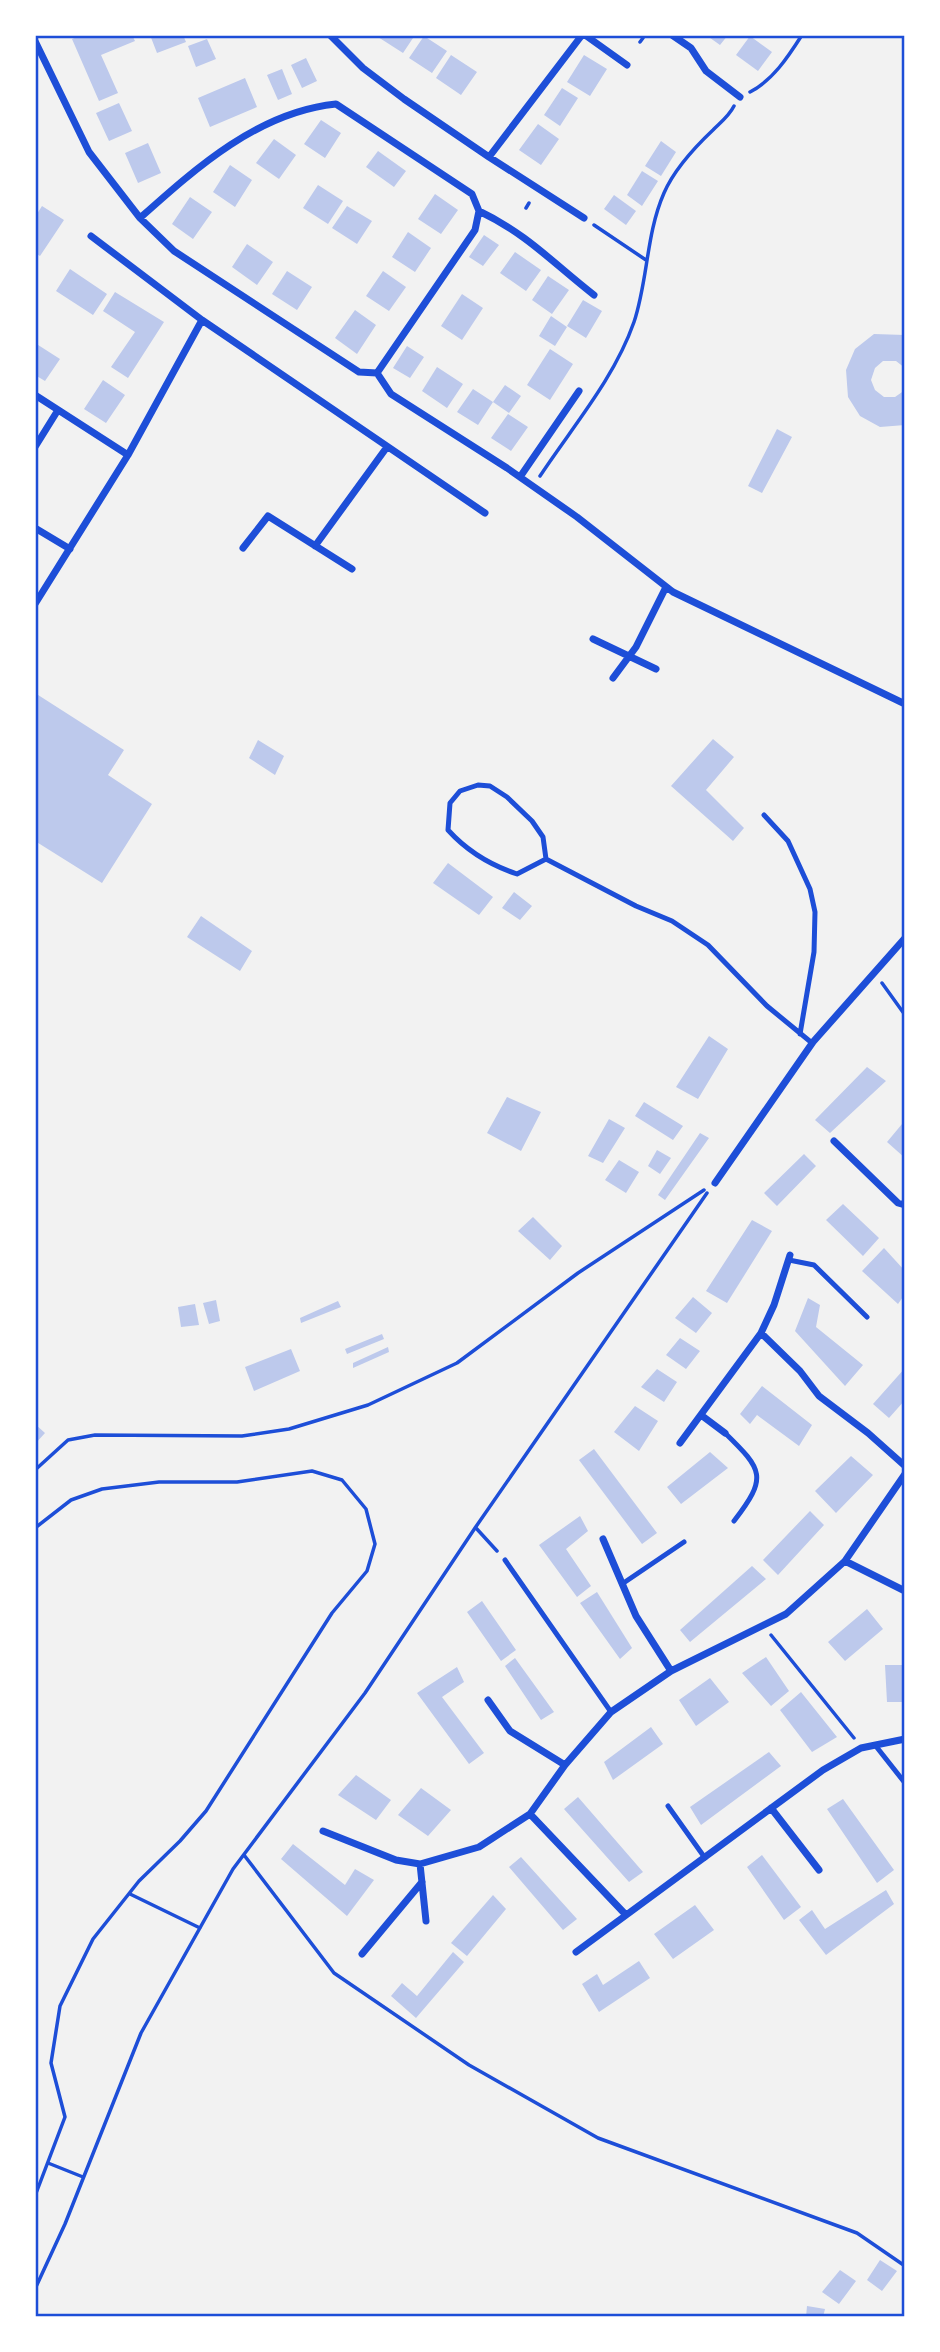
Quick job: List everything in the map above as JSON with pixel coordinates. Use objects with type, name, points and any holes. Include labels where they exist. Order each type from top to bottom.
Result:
[{"type":"street","points":[[330,35],[363,68],[404,99],[584,218]]},
{"type":"street","points":[[489,157],[583,35],[627,65]]},
{"type":"street","points":[[672,35],[691,48],[706,71],[740,97]]},
{"type":"street","points":[[35,41],[89,152],[140,218],[174,251],[359,372],[377,373]]},
{"type":"street","points":[[140,218],[193,171],[234,142],[281,117],[317,106],[336,104],[472,194],[479,211],[475,230],[377,373]]},
{"type":"street","points":[[479,211],[504,223],[540,248],[594,295]]},
{"type":"street","points":[[91,236],[202,320],[485,513]]},
{"type":"street","points":[[35,604],[128,455],[202,320]]},
{"type":"street","points":[[377,373],[391,394],[533,486],[666,587],[903,703]]},
{"type":"street","points":[[520,477],[579,391]]},
{"type":"street","points":[[35,395],[128,455]]},
{"type":"street","points":[[35,447],[58,410]]},
{"type":"street","points":[[315,546],[387,447]]},
{"type":"street","points":[[243,548],[268,516],[352,569]]},
{"type":"street","points":[[35,528],[69,550]]},
{"type":"street","points":[[613,678],[630,655],[666,587]]},
{"type":"street","points":[[593,639],[656,669]]},
{"type":"street","points":[[715,1183],[812,1043],[905,937]]},
{"type":"street","points":[[834,1141],[898,1203],[905,1205]]},
{"type":"street","points":[[680,1443],[761,1333],[790,1257]]},
{"type":"street","points":[[761,1333],[800,1371],[819,1396],[868,1433],[905,1466]]},
{"type":"street","points":[[701,1415],[725,1433]]},
{"type":"street","points":[[323,1831],[396,1860],[420,1864],[479,1847],[530,1814],[565,1765],[611,1712],[671,1671],[786,1614],[845,1561],[905,1474]]},
{"type":"street","points":[[603,1539],[636,1616],[671,1671]]},
{"type":"street","points":[[845,1561],[905,1591]]},
{"type":"street","points":[[488,1700],[510,1731],[565,1765]]},
{"type":"street","points":[[576,1952],[823,1770],[861,1748],[905,1739]]},
{"type":"street","points":[[771,1808],[819,1870]]},
{"type":"street","points":[[530,1814],[626,1915]]},
{"type":"street","points":[[420,1864],[426,1921]]},
{"type":"street","points":[[362,1954],[422,1882]]},
{"type":"lane","points":[[490,786],[507,797],[532,821],[543,837],[546,859],[517,874],[494,866],[459,842],[448,830],[450,803],[460,791],[490,786]]},
{"type":"lane","points":[[764,815],[788,841],[810,889],[815,912],[814,952],[800,1034]]},
{"type":"lane","points":[[546,859],[636,906],[672,921],[699,939],[767,1006],[812,1043]]},
{"type":"lane","points":[[790,1257],[814,1265],[867,1318]]},
{"type":"lane","points":[[725,1433],[749,1456],[757,1473],[754,1491],[734,1521]]},
{"type":"lane","points":[[622,1584],[684,1542]]},
{"type":"lane","points":[[505,1560],[611,1712]]},
{"type":"lane","points":[[875,1745],[905,1783]]},
{"type":"lane","points":[[668,1806],[705,1858]]},
{"type":"path","points":[[533,486],[624,350],[644,284],[646,260],[665,191],[689,156],[729,115],[740,97],[759,87],[787,59],[802,35]]},
{"type":"path","points":[[526,208],[529,203]]},
{"type":"path","points":[[584,218],[646,260]]},
{"type":"path","points":[[874,973],[905,1015]]},
{"type":"path","points":[[35,1470],[68,1440],[95,1435],[242,1436],[289,1429],[368,1405],[457,1363],[578,1273],[715,1183]]},
{"type":"path","points":[[35,2289],[141,2033],[233,1869],[365,1693],[475,1528],[715,1183]]},
{"type":"path","points":[[35,1528],[71,1500],[102,1489],[159,1482],[237,1482],[312,1471],[342,1480],[366,1508],[375,1544],[368,1571],[332,1614],[206,1811],[139,1881],[93,1938],[60,2006],[51,2063],[65,2117],[35,2196]]},
{"type":"path","points":[[475,1528],[505,1560]]},
{"type":"path","points":[[763,1625],[861,1748]]},
{"type":"path","points":[[244,1855],[334,1973],[469,2065],[598,2138],[857,2233],[905,2266]]},
{"type":"path","points":[[129,1894],[200,1928]]},
{"type":"path","points":[[48,2163],[83,2177]]},
{"type":"building","points":[[82,35],[132,35],[135,41],[101,55],[118,93],[99,101],[72,39]]},
{"type":"building","points":[[150,35],[183,35],[186,42],[157,53]]},
{"type":"building","points":[[415,35],[403,53],[378,37]]},
{"type":"building","points":[[706,35],[728,35],[720,45]]},
{"type":"building","points":[[424,36],[447,51],[432,73],[409,58]]},
{"type":"building","points":[[750,36],[772,52],[758,71],[736,55]]},
{"type":"building","points":[[207,39],[216,59],[196,67],[188,46]]},
{"type":"building","points":[[451,55],[477,72],[461,95],[436,78]]},
{"type":"building","points":[[584,55],[607,69],[590,96],[567,82]]},
{"type":"building","points":[[306,58],[317,81],[302,88],[291,65]]},
{"type":"building","points":[[282,69],[292,94],[278,100],[267,75]]},
{"type":"building","points":[[245,78],[257,107],[210,127],[198,98]]},
{"type":"building","points":[[562,88],[578,98],[560,126],[544,115]]},
{"type":"building","points":[[119,103],[132,131],[109,141],[96,113]]},
{"type":"building","points":[[321,120],[341,133],[325,158],[304,144]]},
{"type":"building","points":[[538,124],[559,139],[541,165],[519,150]]},
{"type":"building","points":[[274,139],[296,155],[279,179],[256,163]]},
{"type":"building","points":[[661,141],[676,152],[661,176],[645,166]]},
{"type":"building","points":[[148,143],[161,173],[138,183],[125,153]]},
{"type":"building","points":[[378,151],[406,171],[394,187],[366,167]]},
{"type":"building","points":[[230,165],[252,180],[235,207],[213,192]]},
{"type":"building","points":[[642,171],[658,181],[642,206],[627,195]]},
{"type":"building","points":[[318,185],[343,201],[328,224],[303,208]]},
{"type":"building","points":[[435,194],[458,210],[441,234],[418,219]]},
{"type":"building","points":[[614,195],[636,211],[626,225],[604,209]]},
{"type":"building","points":[[190,197],[212,212],[193,239],[172,224]]},
{"type":"building","points":[[42,206],[64,220],[40,256],[35,253],[35,217]]},
{"type":"building","points":[[347,206],[372,221],[357,244],[332,228]]},
{"type":"building","points":[[408,232],[431,248],[415,272],[392,257]]},
{"type":"building","points":[[484,235],[499,245],[483,266],[469,257]]},
{"type":"building","points":[[247,244],[273,262],[257,285],[232,267]]},
{"type":"building","points":[[515,252],[541,270],[526,291],[500,273]]},
{"type":"building","points":[[70,269],[107,294],[93,315],[56,291]]},
{"type":"building","points":[[287,271],[312,287],[297,310],[272,294]]},
{"type":"building","points":[[383,271],[406,287],[389,311],[366,296]]},
{"type":"building","points":[[548,276],[569,290],[552,314],[532,300]]},
{"type":"building","points":[[115,292],[164,322],[128,378],[111,367],[135,332],[103,311]]},
{"type":"building","points":[[462,294],[483,308],[462,340],[441,326]]},
{"type":"building","points":[[583,300],[602,311],[586,338],[567,326]]},
{"type":"building","points":[[355,310],[376,325],[357,354],[335,338]]},
{"type":"building","points":[[551,316],[567,327],[555,346],[539,336]]},
{"type":"building","points":[[874,334],[905,335],[905,368],[896,361],[883,361],[875,368],[871,380],[875,390],[884,397],[895,397],[905,390],[905,425],[880,427],[860,416],[848,397],[846,370],[855,349]]},
{"type":"building","points":[[35,343],[60,359],[45,381],[35,375]]},
{"type":"building","points":[[407,346],[424,357],[410,378],[393,368]]},
{"type":"building","points":[[550,349],[573,364],[550,400],[527,385]]},
{"type":"building","points":[[437,367],[463,384],[447,408],[422,391]]},
{"type":"building","points":[[103,380],[125,395],[106,423],[84,409]]},
{"type":"building","points":[[505,385],[521,396],[509,413],[493,402]]},
{"type":"building","points":[[473,389],[493,402],[478,425],[457,412]]},
{"type":"building","points":[[508,414],[528,427],[511,451],[491,438]]},
{"type":"building","points":[[777,429],[792,437],[762,493],[748,486]]},
{"type":"building","points":[[35,693],[124,750],[108,775],[152,804],[102,883],[35,841]]},
{"type":"building","points":[[713,739],[734,757],[706,790],[744,828],[733,841],[671,786]]},
{"type":"building","points":[[258,740],[284,756],[275,775],[249,758]]},
{"type":"building","points":[[448,863],[493,897],[479,915],[433,883]]},
{"type":"building","points":[[514,892],[532,906],[520,920],[502,908]]},
{"type":"building","points":[[201,916],[252,951],[240,971],[187,937]]},
{"type":"building","points":[[709,1036],[728,1049],[698,1099],[676,1087]]},
{"type":"building","points":[[867,1067],[886,1081],[830,1133],[815,1120]]},
{"type":"building","points":[[507,1097],[541,1112],[521,1151],[487,1133]]},
{"type":"building","points":[[644,1102],[683,1126],[673,1140],[635,1116]]},
{"type":"building","points":[[609,1119],[625,1128],[603,1163],[588,1156]]},
{"type":"building","points":[[902,1124],[905,1127],[905,1158],[887,1142]]},
{"type":"building","points":[[700,1133],[709,1138],[665,1200],[658,1195]]},
{"type":"building","points":[[657,1150],[671,1158],[660,1174],[648,1166]]},
{"type":"building","points":[[804,1154],[816,1166],[777,1206],[764,1193]]},
{"type":"building","points":[[619,1160],[639,1172],[626,1193],[605,1180]]},
{"type":"building","points":[[843,1204],[879,1238],[863,1256],[826,1220]]},
{"type":"building","points":[[533,1217],[562,1246],[550,1260],[518,1231]]},
{"type":"building","points":[[752,1220],[772,1231],[727,1303],[706,1291]]},
{"type":"building","points":[[884,1248],[905,1271],[905,1294],[898,1304],[862,1271]]},
{"type":"building","points":[[693,1297],[712,1313],[696,1333],[675,1318]]},
{"type":"building","points":[[808,1298],[820,1305],[816,1327],[863,1365],[845,1386],[795,1331]]},
{"type":"building","points":[[216,1300],[220,1321],[209,1324],[203,1303]]},
{"type":"building","points":[[338,1301],[341,1307],[301,1323],[300,1318]]},
{"type":"building","points":[[195,1304],[199,1325],[181,1327],[178,1307]]},
{"type":"building","points":[[382,1334],[384,1339],[347,1354],[345,1349]]},
{"type":"building","points":[[680,1338],[700,1351],[686,1369],[666,1355]]},
{"type":"building","points":[[388,1347],[389,1352],[353,1368],[353,1363]]},
{"type":"building","points":[[291,1349],[300,1371],[254,1391],[245,1367]]},
{"type":"building","points":[[905,1368],[905,1400],[889,1418],[873,1404]]},
{"type":"building","points":[[657,1369],[677,1382],[664,1402],[641,1387]]},
{"type":"building","points":[[762,1386],[812,1425],[799,1446],[757,1415],[750,1424],[740,1414]]},
{"type":"building","points":[[635,1406],[658,1421],[639,1451],[614,1432]]},
{"type":"building","points":[[35,1424],[45,1433],[35,1444]]},
{"type":"building","points":[[594,1449],[657,1533],[642,1544],[579,1460]]},
{"type":"building","points":[[710,1452],[728,1468],[681,1504],[667,1487]]},
{"type":"building","points":[[851,1456],[873,1475],[836,1513],[815,1491]]},
{"type":"building","points":[[810,1511],[824,1525],[778,1575],[763,1560]]},
{"type":"building","points":[[580,1516],[588,1531],[566,1549],[591,1586],[577,1597],[539,1545]]},
{"type":"building","points":[[752,1566],[766,1579],[690,1642],[680,1630]]},
{"type":"building","points":[[597,1592],[632,1648],[620,1659],[580,1603]]},
{"type":"building","points":[[482,1601],[516,1650],[501,1661],[467,1612]]},
{"type":"building","points":[[867,1609],[883,1629],[845,1661],[828,1642]]},
{"type":"building","points":[[766,1657],[789,1691],[771,1706],[742,1673]]},
{"type":"building","points":[[515,1658],[554,1712],[541,1720],[505,1666]]},
{"type":"building","points":[[885,1665],[905,1665],[905,1702],[887,1702]]},
{"type":"building","points":[[457,1667],[464,1682],[442,1697],[484,1753],[469,1764],[417,1693]]},
{"type":"building","points":[[710,1678],[729,1702],[696,1726],[679,1700]]},
{"type":"building","points":[[801,1692],[837,1737],[812,1752],[780,1710]]},
{"type":"building","points":[[651,1727],[663,1744],[613,1780],[604,1762]]},
{"type":"building","points":[[769,1752],[781,1766],[701,1825],[690,1807]]},
{"type":"building","points":[[356,1775],[391,1800],[376,1820],[338,1795]]},
{"type":"building","points":[[421,1788],[451,1810],[428,1836],[398,1815]]},
{"type":"building","points":[[578,1797],[643,1872],[629,1882],[564,1809]]},
{"type":"building","points":[[843,1799],[894,1870],[877,1883],[827,1809]]},
{"type":"building","points":[[293,1844],[345,1885],[355,1869],[374,1880],[347,1916],[281,1859]]},
{"type":"building","points":[[762,1855],[801,1907],[784,1920],[747,1867]]},
{"type":"building","points":[[521,1857],[577,1919],[563,1930],[509,1867]]},
{"type":"building","points":[[886,1890],[894,1904],[826,1955],[799,1920],[812,1910],[825,1929]]},
{"type":"building","points":[[493,1895],[506,1909],[467,1956],[451,1943]]},
{"type":"building","points":[[695,1905],[714,1930],[673,1959],[654,1934]]},
{"type":"building","points":[[453,1952],[464,1962],[416,2018],[391,1996],[402,1983],[417,1996]]},
{"type":"building","points":[[639,1961],[650,1978],[599,2012],[582,1984],[597,1974],[603,1985]]},
{"type":"building","points":[[880,2260],[897,2271],[882,2291],[867,2280]]},
{"type":"building","points":[[840,2270],[856,2281],[839,2304],[822,2292]]},
{"type":"building","points":[[807,2306],[825,2309],[823,2317],[806,2317]]}]
